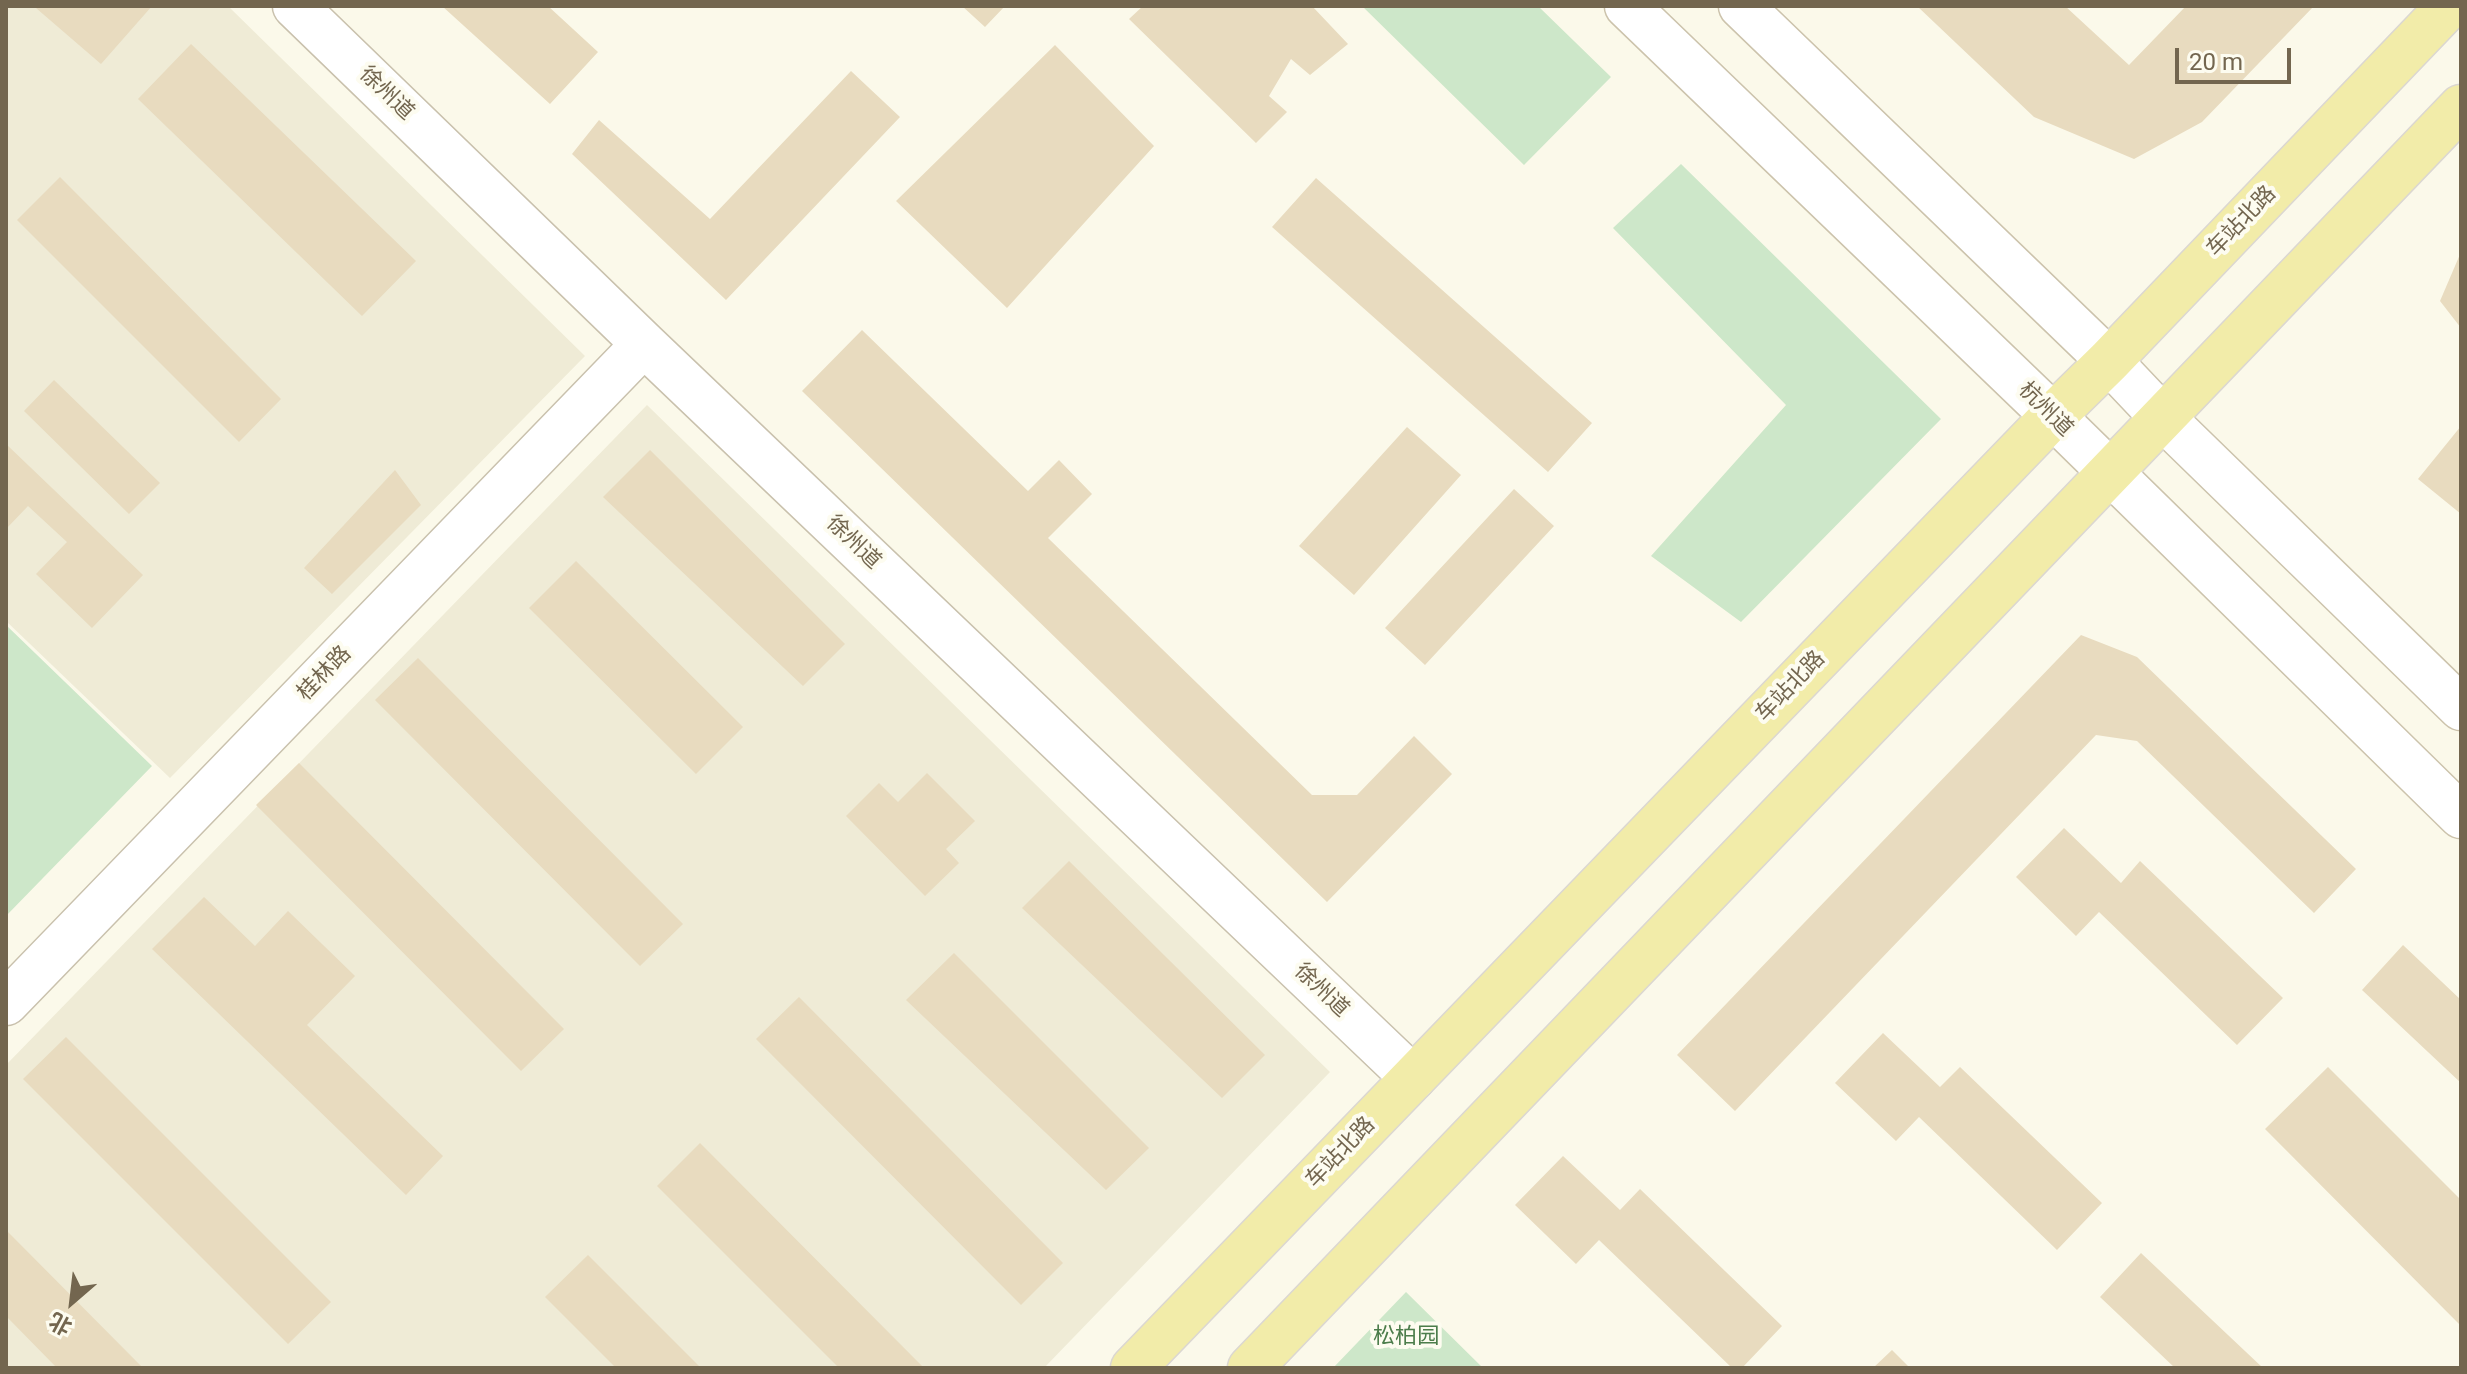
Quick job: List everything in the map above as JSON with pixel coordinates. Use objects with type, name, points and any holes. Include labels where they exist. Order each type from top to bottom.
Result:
[{"type":"main road","name":"车站北路","points":[[1133,1368],[2449,6]]},
{"type":"main road","points":[[1250,1368],[2461,107]]},
{"type":"street","name":"徐州道","points":[[295,6],[644,344],[1413,1078]]},
{"type":"street","name":"杭州道","points":[[1627,6],[2053,416],[2461,816]]},
{"type":"street","points":[[1741,6],[2109,361],[2163,418],[2461,708]]},
{"type":"street","name":"桂林路","points":[[6,1003],[644,344]]},
{"type":"shaded area","points":[[6,6],[228,6],[585,356],[170,778],[6,621]]},
{"type":"shaded area","points":[[647,405],[1330,1072],[1044,1368],[6,1368],[6,1065]]},
{"type":"green space","points":[[1362,6],[1538,6],[1611,77],[1524,165]]},
{"type":"green space","points":[[1681,164],[1941,419],[1741,622],[1651,556],[1786,405],[1613,228]]},
{"type":"green space","points":[[6,625],[152,766],[6,916]]},
{"type":"green space","name":"松柏园","points":[[1406,1292],[1483,1368],[1333,1368]]},
{"type":"building","points":[[152,6],[101,64],[36,8]]},
{"type":"building","points":[[442,6],[548,6],[598,52],[550,104]]},
{"type":"building","points":[[962,6],[1005,6],[985,27]]},
{"type":"building","points":[[1143,6],[1312,6],[1348,44],[1310,75],[1291,59],[1269,96],[1287,112],[1256,143],[1129,19]]},
{"type":"building","points":[[1917,6],[2065,6],[2129,65],[2186,6],[2314,6],[2202,122],[2134,159],[2034,117]]},
{"type":"building","points":[[191,44],[416,261],[362,316],[138,99]]},
{"type":"building","points":[[1055,45],[1154,146],[1007,308],[896,201]]},
{"type":"building","points":[[851,71],[900,117],[726,300],[572,154],[599,120],[710,219]]},
{"type":"building","points":[[60,177],[281,399],[239,442],[17,220]]},
{"type":"building","points":[[1316,178],[1592,423],[1548,472],[1272,227]]},
{"type":"building","points":[[2461,252],[2461,328],[2440,301]]},
{"type":"building","points":[[862,330],[1028,491],[1059,460],[1092,494],[1048,538],[1312,795],[1357,795],[1414,736],[1452,774],[1327,902],[802,391]]},
{"type":"building","points":[[54,380],[160,483],[129,514],[24,411]]},
{"type":"building","points":[[2461,426],[2461,514],[2418,479]]},
{"type":"building","points":[[1407,427],[1461,475],[1354,595],[1299,546]]},
{"type":"building","points":[[6,444],[143,575],[92,628],[36,574],[67,542],[28,506],[6,529]]},
{"type":"building","points":[[650,450],[845,644],[803,686],[603,497]]},
{"type":"building","points":[[395,470],[421,505],[332,594],[304,568]]},
{"type":"building","points":[[1514,489],[1554,526],[1425,665],[1385,628]]},
{"type":"building","points":[[576,561],[743,727],[696,774],[529,608]]},
{"type":"building","points":[[2081,635],[2137,657],[2356,869],[2314,913],[2137,741],[2096,735],[1735,1111],[1677,1055]]},
{"type":"building","points":[[418,658],[683,924],[640,966],[375,700]]},
{"type":"building","points":[[299,763],[564,1029],[521,1071],[256,805]]},
{"type":"building","points":[[927,773],[975,821],[946,849],[959,863],[925,896],[846,816],[879,783],[898,802]]},
{"type":"building","points":[[2064,828],[2121,883],[2140,861],[2283,998],[2237,1045],[2099,912],[2076,936],[2016,877]]},
{"type":"building","points":[[1069,861],[1265,1055],[1222,1098],[1022,908]]},
{"type":"building","points":[[204,897],[255,946],[288,911],[355,976],[307,1025],[443,1156],[406,1195],[152,949]]},
{"type":"building","points":[[2403,945],[2461,1000],[2461,1083],[2362,990]]},
{"type":"building","points":[[954,953],[1149,1148],[1106,1190],[906,1000]]},
{"type":"building","points":[[799,997],[1063,1263],[1021,1305],[756,1039]]},
{"type":"building","points":[[1883,1033],[1940,1087],[1960,1067],[2102,1203],[2057,1250],[1919,1117],[1896,1141],[1835,1083]]},
{"type":"building","points":[[66,1037],[331,1302],[288,1344],[23,1079]]},
{"type":"building","points":[[2328,1067],[2461,1200],[2461,1326],[2265,1129]]},
{"type":"building","points":[[700,1143],[924,1368],[839,1368],[657,1186]]},
{"type":"building","points":[[1563,1156],[1620,1210],[1640,1189],[1782,1326],[1742,1368],[1732,1368],[1599,1240],[1576,1264],[1515,1205]]},
{"type":"building","points":[[6,1230],[143,1368],[57,1368],[6,1316]]},
{"type":"building","points":[[2141,1253],[2263,1368],[2175,1368],[2100,1297]]},
{"type":"building","points":[[588,1255],[701,1368],[616,1368],[545,1297]]},
{"type":"building","points":[[1892,1350],[1910,1368],[1873,1368]]}]
